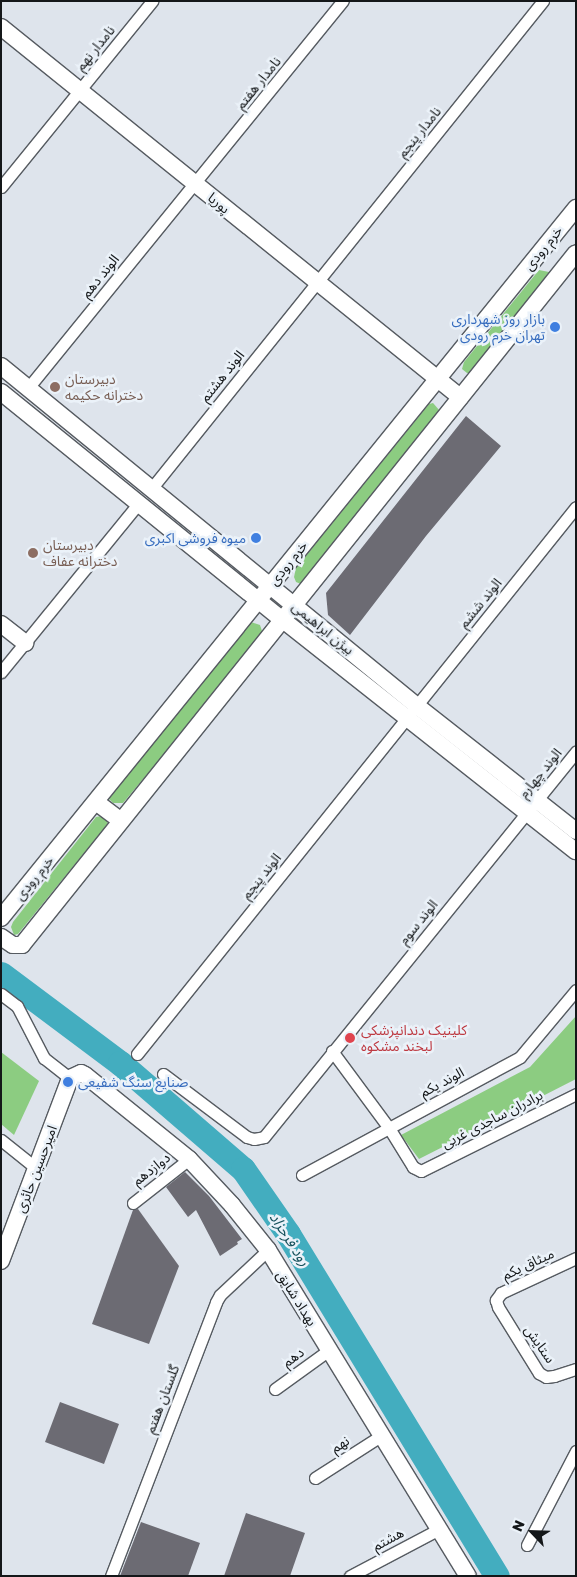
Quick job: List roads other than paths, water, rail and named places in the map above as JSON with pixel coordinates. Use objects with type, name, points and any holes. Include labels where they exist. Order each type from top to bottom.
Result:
[{"type":"street","name":"نامدار نهم","points":[[1,187],[152,1]]},
{"type":"street","name":"نامدار هفتم","points":[[196,184],[343,1]]},
{"type":"street","name":"نامدار پنجم","points":[[317,282],[543,1]]},
{"type":"street","name":"پوریا","points":[[1,27],[460,397]]},
{"type":"street","name":"الوند دهم","points":[[28,388],[196,184]]},
{"type":"street","name":"خرم رودی","points":[[1,918],[438,379],[565,230],[576,208]]},
{"type":"street","points":[[565,230],[576,252]]},
{"type":"street","name":"خرم رودی","points":[[1,937],[13,944],[22,945],[576,252]]},
{"type":"street","name":"الوند هشتم","points":[[151,489],[317,282]]},
{"type":"street","name":"بیژن ابراهیمی","points":[[1,366],[294,605],[413,712]]},
{"type":"street","points":[[14,403],[28,388]]},
{"type":"street","name":"بیژن ابراهیمی","points":[[1,392],[258,601],[413,712],[532,807],[576,851]]},
{"type":"street","points":[[1,672],[151,489]]},
{"type":"street","name":"الوند ششم","points":[[413,712],[576,507]]},
{"type":"street","points":[[1,624],[25,643]]},
{"type":"street","name":"الوند پنجم","points":[[138,1054],[413,712]]},
{"type":"street","name":"الوند چهارم","points":[[532,807],[576,752]]},
{"type":"street","points":[[96,802],[121,821]]},
{"type":"street","name":"بیژن ابراهیمی","points":[[532,807],[576,832]]},
{"type":"street","name":"الوند سوم","points":[[164,1074],[247,1137],[254,1139],[264,1137],[532,807]]},
{"type":"street","name":"الوند یکم","points":[[302,1175],[520,1057],[576,990]]},
{"type":"street","points":[[1,994],[17,1006],[44,1058],[70,1078]]},
{"type":"street","points":[[332,1051],[389,1128]]},
{"type":"street","name":"بهداد شایق","points":[[70,1078],[81,1073],[85,1075],[189,1159],[232,1205],[268,1250],[468,1576]]},
{"type":"street","name":"امیرحسین حائری","points":[[1,1261],[70,1078]]},
{"type":"street","name":"برادران ساجدی غربی","points":[[389,1128],[413,1167],[421,1171],[576,1094]]},
{"type":"street","points":[[1,1140],[36,1168]]},
{"type":"street","name":"دوازدهم","points":[[133,1203],[189,1159]]},
{"type":"street","name":"گلستان هفتم","points":[[111,1576],[216,1302],[220,1295],[268,1250]]},
{"type":"street","name":"میثاق یکم","points":[[496,1300],[501,1293],[576,1258]]},
{"type":"street","name":"ستایش","points":[[496,1300],[498,1308],[539,1373],[546,1377],[576,1369]]},
{"type":"street","name":"دهم","points":[[274,1389],[329,1350]]},
{"type":"street","name":"نهم","points":[[315,1478],[382,1435]]},
{"type":"street","points":[[527,1545],[576,1451]]},
{"type":"street","name":"هشتم","points":[[350,1576],[439,1529]]},
{"type":"waterway","name":"رود فرحزاد","points":[[1,974],[120,1063],[243,1169],[288,1234],[497,1576]]},
{"type":"place","name":"بازار روز شهرداری تهران خرم رودی","points":[[555,327]]},
{"type":"place","name":"دبیرستان دخترانه حکیمه","points":[[55,387]]},
{"type":"place","name":"میوه فروشی اکبری","points":[[256,538]]},
{"type":"place","name":"دبیرستان دخترانه عفاف","points":[[33,553]]},
{"type":"place","name":"کلینیک دندانپزشکی لبخند مشکوه","points":[[350,1038]]},
{"type":"place","name":"صنایع سنگ شفیعی","points":[[68,1082]]}]
